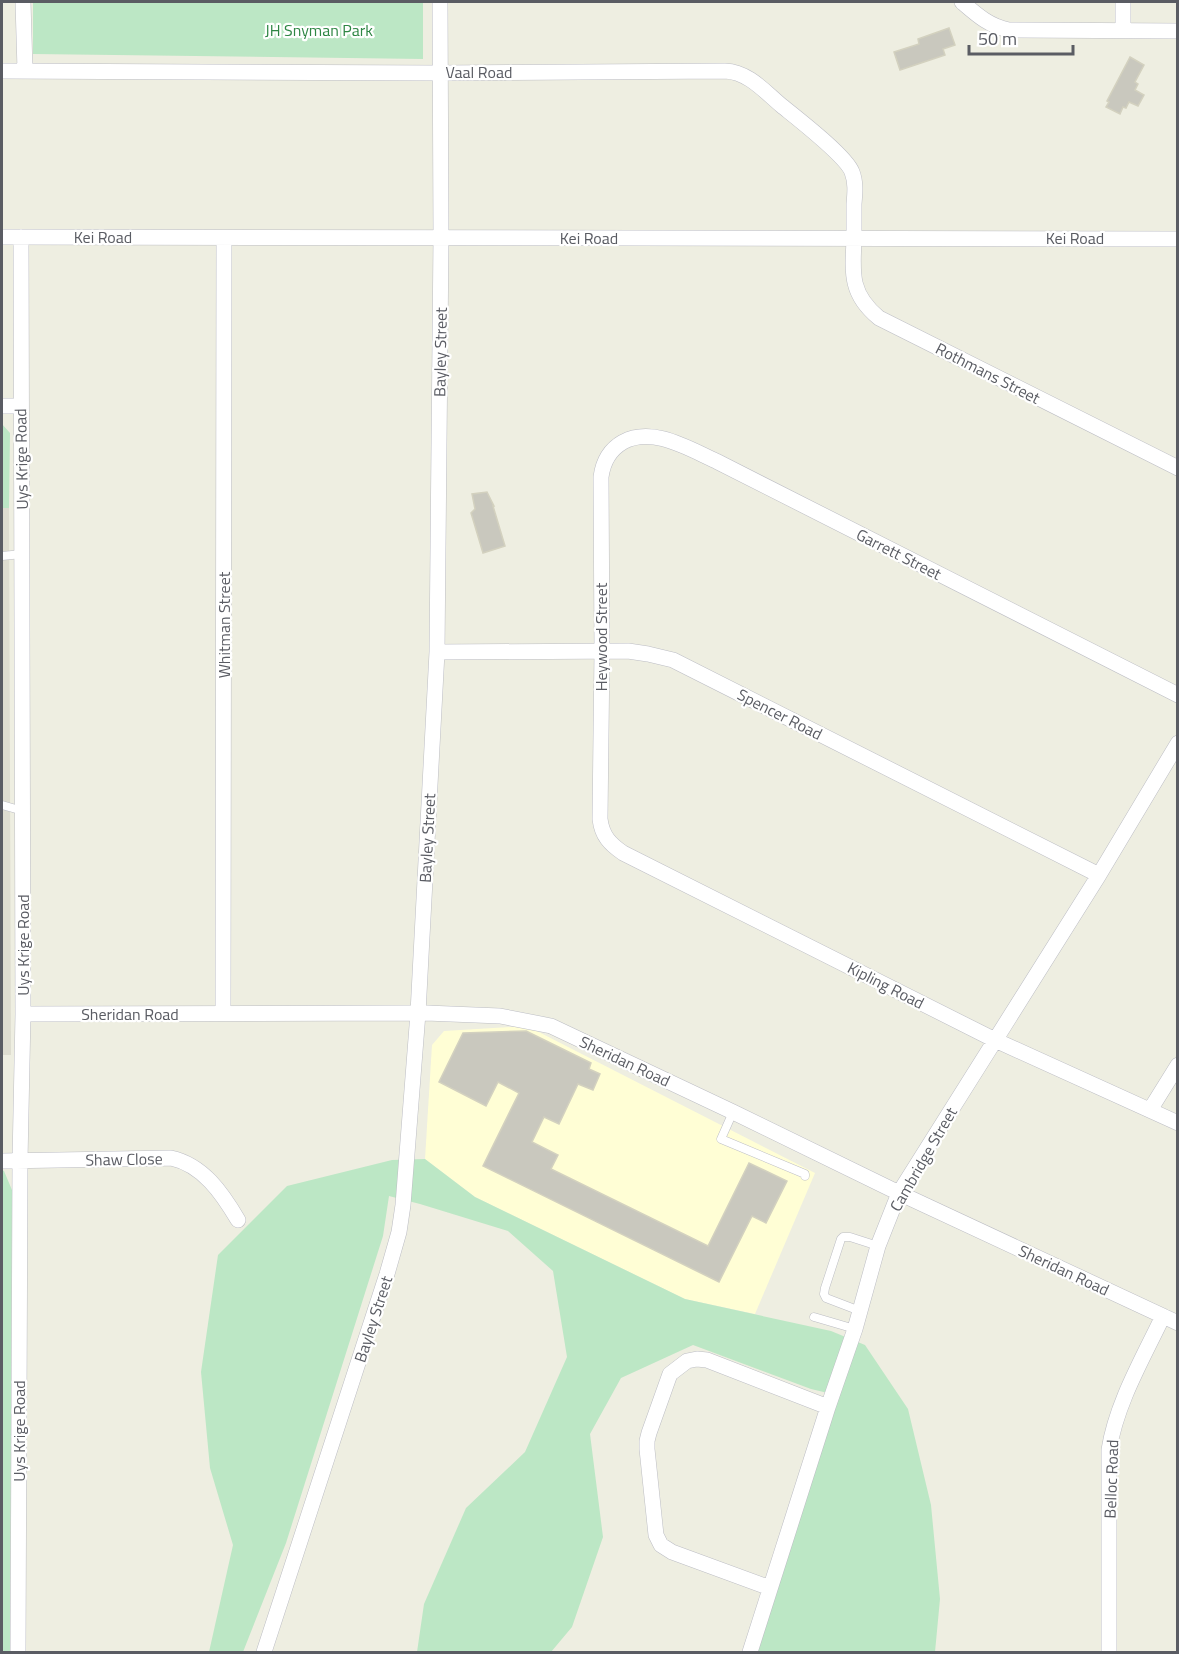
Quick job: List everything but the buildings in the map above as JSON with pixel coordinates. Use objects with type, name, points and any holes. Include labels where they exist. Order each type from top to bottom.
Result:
[{"type":"street","points":[[23,2],[25,70]]},
{"type":"street","name":"Bayley Street","points":[[264,1653],[387,1274],[399,1232],[403,1205],[418,1013],[437,652],[441,238],[440,2]]},
{"type":"street","points":[[962,2],[986,22],[1000,29],[1178,31]]},
{"type":"street","points":[[1123,2],[1123,31]]},
{"type":"street","name":"Vaal Road","points":[[2,70],[440,73],[725,70],[743,75],[802,122],[845,161],[852,171],[855,182],[854,238]]},
{"type":"street","name":"Kei Road","points":[[2,237],[1178,239]]},
{"type":"street","name":"Uys Krige Road","points":[[18,1653],[20,1161],[23,1014],[21,237]]},
{"type":"street","name":"Whitman Street","points":[[223,1013],[224,238]]},
{"type":"street","name":"Rothmans Street","points":[[854,238],[852,265],[854,285],[864,304],[879,318],[1178,468]]},
{"type":"street","points":[[2,406],[21,405]]},
{"type":"street","name":"Garrett Street","points":[[616,446],[637,436],[677,443],[1178,695]]},
{"type":"street","name":"Heywood Street","points":[[603,833],[600,819],[601,477],[602,467],[616,446]]},
{"type":"street","name":"Spencer Road","points":[[437,652],[602,651],[648,654],[673,660],[1099,875]]},
{"type":"street","name":"Cambridge Street","points":[[750,1653],[855,1329],[878,1246],[899,1193],[1099,875],[1178,743]]},
{"type":"street","name":"Kipling Road","points":[[603,833],[607,840],[623,853],[995,1040],[1178,1123]]},
{"type":"street","name":"Sheridan Road","points":[[23,1014],[418,1013],[500,1016],[551,1026],[899,1193],[1178,1323]]},
{"type":"street","points":[[1150,1110],[1178,1065]]},
{"type":"street","name":"Shaw Close","points":[[2,1161],[171,1158],[183,1161],[196,1169],[223,1195],[238,1220]]},
{"type":"street","name":"Belloc Road","points":[[1109,1653],[1110,1440],[1124,1399],[1163,1316]]},
{"type":"street","points":[[770,1588],[685,1558],[664,1548],[659,1542],[656,1535],[647,1449],[649,1433],[668,1377],[682,1364],[697,1359],[707,1360],[828,1407]]},
{"type":"lane","points":[[2,556],[22,554]]},
{"type":"lane","points":[[2,805],[23,811]]},
{"type":"lane","points":[[733,1112],[721,1139],[805,1173],[805,1176]]},
{"type":"lane","points":[[860,1311],[826,1298],[825,1288],[843,1237],[878,1246]]},
{"type":"lane","points":[[814,1317],[855,1329]]},
{"type":"shaded area","points":[[2,508],[9,508],[11,1055],[2,1055]]},
{"type":"shaded area","points":[[527,1026],[815,1173],[755,1314],[685,1299],[475,1197],[425,1159],[432,1045],[444,1031]]},
{"type":"green space","name":"JH Snyman Park","points":[[33,2],[423,2],[423,59],[33,54]]},
{"type":"green space","points":[[2,424],[10,433],[9,508],[2,508]]},
{"type":"green space","points":[[425,1159],[475,1197],[685,1299],[831,1331],[865,1345],[908,1409],[931,1505],[940,1599],[935,1652],[753,1652],[832,1394],[811,1389],[693,1345],[621,1378],[590,1434],[603,1537],[572,1627],[551,1652],[417,1652],[424,1604],[466,1508],[525,1452],[567,1357],[553,1271],[508,1231],[389,1196],[383,1236],[286,1543],[243,1652],[209,1652],[233,1545],[210,1468],[201,1372],[218,1255],[287,1186],[392,1160]]},
{"type":"green space","points":[[2,1170],[12,1190],[10,1652],[2,1652]]}]
